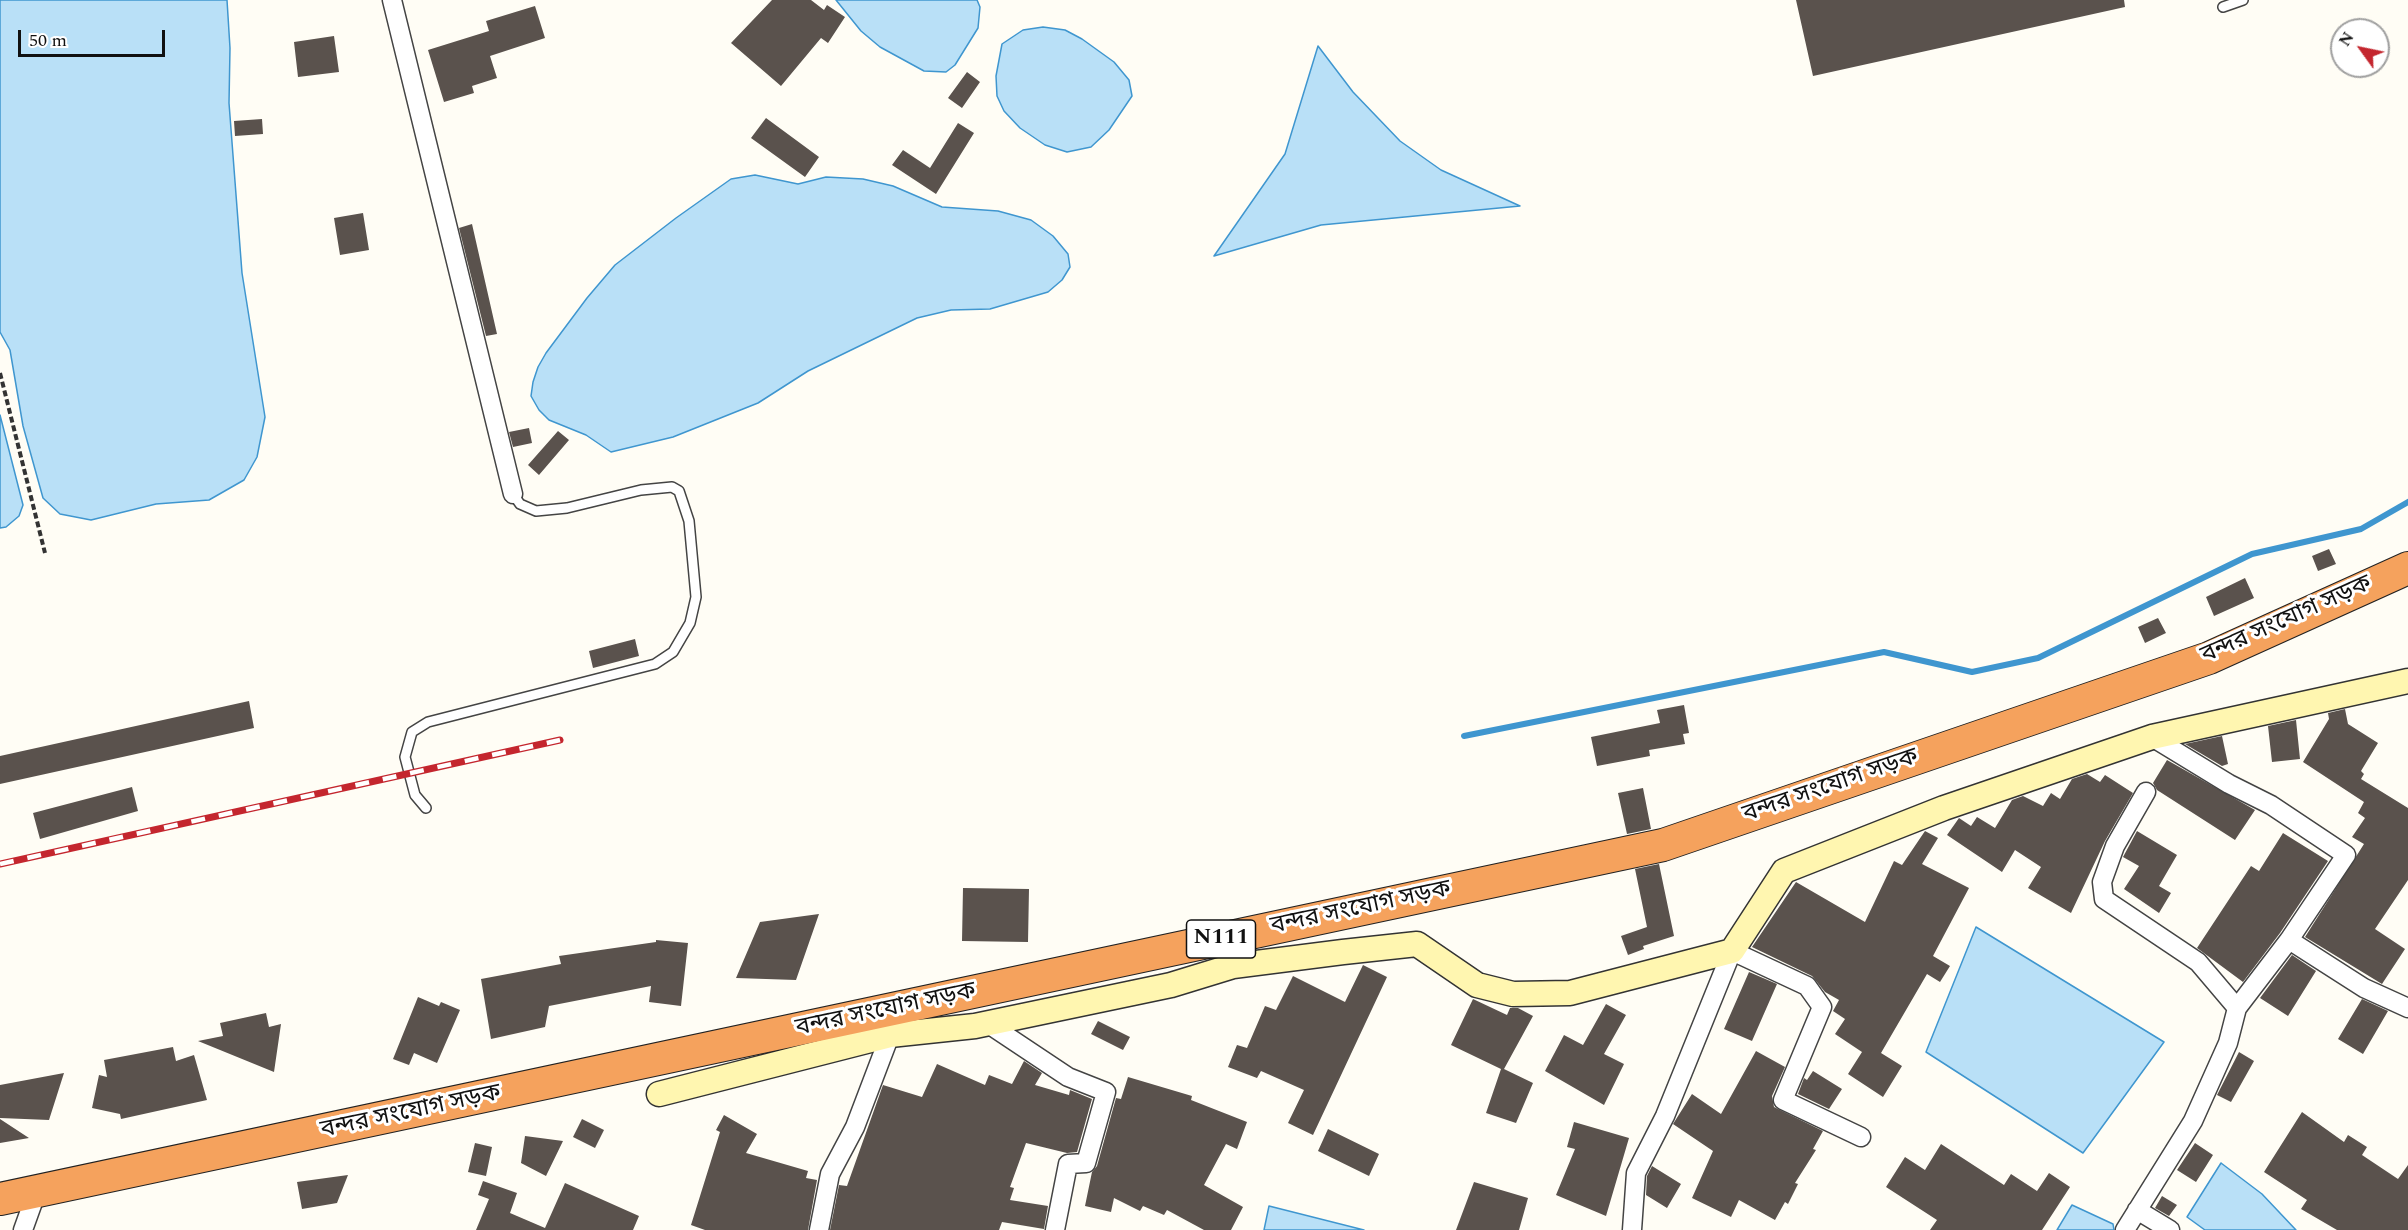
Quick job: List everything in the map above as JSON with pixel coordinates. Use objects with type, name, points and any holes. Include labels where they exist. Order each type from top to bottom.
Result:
[{"type":"highway","name":"বন্দর সংযোগ সড়ক","points":[[0,1199],[1663,845],[2208,658],[2408,568]]},
{"type":"street","points":[[392,0],[513,494]]},
{"type":"street","points":[[2338,599],[2408,558]]},
{"type":"street","points":[[1632,1230],[1636,1173],[1665,1116],[1732,951],[1784,871],[1944,808],[2152,737],[2408,681]]},
{"type":"street","points":[[2124,1230],[2193,1121],[2228,1043],[2237,1008],[2289,940],[2346,855],[2271,805],[2229,784],[2152,737]]},
{"type":"street","points":[[2146,792],[2115,846],[2102,882],[2104,899],[2198,962],[2237,1008]]},
{"type":"street","points":[[2289,940],[2364,988],[2408,1008]]},
{"type":"street","points":[[659,1094],[890,1035],[987,1023],[1171,985],[1233,966],[1417,944],[1477,985],[1513,994],[1570,993],[1732,951],[1807,986],[1822,1008],[1783,1100],[1861,1137]]},
{"type":"street","points":[[987,1023],[1068,1077],[1106,1092],[1086,1163],[1068,1164],[1055,1230]]},
{"type":"street","points":[[819,1230],[830,1174],[855,1127],[890,1035]]},
{"type":"street","points":[[23,1230],[37,1191]]},
{"type":"street","points":[[2137,1210],[2170,1230]]},
{"type":"lane","points":[[2223,7],[2243,0]]},
{"type":"lane","points":[[426,808],[415,795],[405,757],[412,732],[428,722],[655,664],[674,652],[690,622],[696,597],[689,521],[679,492],[672,487],[640,490],[567,508],[536,511],[520,504],[513,494]]},
{"type":"path","points":[[0,373],[45,553]]},
{"type":"water","points":[[0,0],[227,0],[230,48],[229,103],[242,273],[265,417],[257,457],[244,480],[209,500],[156,504],[91,520],[60,514],[43,498],[23,426],[10,350],[0,332]]},
{"type":"water","points":[[836,0],[977,0],[980,7],[978,28],[955,65],[946,72],[924,71],[880,47],[861,31]]},
{"type":"water","points":[[1043,27],[1065,30],[1082,39],[1114,62],[1129,80],[1132,96],[1109,130],[1091,147],[1067,152],[1045,145],[1020,128],[1004,111],[997,96],[996,76],[1002,44],[1023,30]]},
{"type":"water","points":[[1318,46],[1353,92],[1400,141],[1441,170],[1520,206],[1321,225],[1214,256],[1285,154]]},
{"type":"water","points":[[755,175],[798,184],[826,177],[863,179],[893,186],[942,207],[998,211],[1031,220],[1053,236],[1068,254],[1070,267],[1062,280],[1048,292],[990,309],[951,310],[917,318],[808,371],[758,403],[673,437],[611,452],[586,435],[549,420],[539,410],[531,396],[533,382],[546,353],[587,298],[615,265],[676,218],[731,179]]},
{"type":"water","points":[[0,415],[23,505],[19,516],[6,527],[0,528]]},
{"type":"water","points":[[1976,927],[2164,1042],[2083,1153],[1926,1052]]},
{"type":"water","points":[[2221,1163],[2262,1194],[2296,1230],[2205,1230],[2187,1217]]},
{"type":"water","points":[[2072,1205],[2113,1224],[2114,1230],[2057,1230]]},
{"type":"water","points":[[1269,1206],[1364,1230],[1264,1230]]},
{"type":"building","points":[[772,0],[811,0],[824,10],[827,5],[845,17],[828,43],[821,38],[781,86],[731,43]]},
{"type":"building","points":[[1796,0],[2124,0],[2125,7],[1813,76]]},
{"type":"building","points":[[535,6],[545,38],[490,56],[497,78],[472,86],[474,93],[444,102],[428,50],[489,31],[486,21]]},
{"type":"building","points":[[334,36],[339,72],[298,77],[294,42]]},
{"type":"building","points":[[967,72],[980,82],[962,108],[948,98]]},
{"type":"building","points":[[766,118],[819,157],[805,177],[751,138]]},
{"type":"building","points":[[262,119],[263,134],[235,136],[234,121]]},
{"type":"building","points":[[958,123],[974,133],[936,194],[892,165],[903,150],[930,168]]},
{"type":"building","points":[[363,213],[369,250],[340,255],[334,218]]},
{"type":"building","points":[[472,224],[497,334],[486,336],[459,228]]},
{"type":"building","points":[[529,428],[532,443],[513,447],[509,432]]},
{"type":"building","points":[[558,431],[569,440],[539,475],[528,465]]},
{"type":"building","points":[[2329,549],[2336,564],[2318,571],[2312,556]]},
{"type":"building","points":[[2245,578],[2254,598],[2214,616],[2206,597]]},
{"type":"building","points":[[2158,618],[2166,633],[2145,643],[2138,627]]},
{"type":"building","points":[[635,639],[639,656],[593,668],[589,651]]},
{"type":"building","points":[[249,701],[254,728],[0,784],[0,756]]},
{"type":"building","points":[[1684,705],[1689,733],[1683,734],[1685,744],[1649,750],[1650,756],[1597,766],[1591,737],[1660,723],[1657,710]]},
{"type":"building","points":[[2345,709],[2348,724],[2378,743],[2361,771],[2364,774],[2361,779],[2408,808],[2408,880],[2375,929],[2405,949],[2382,984],[2305,937],[2364,844],[2352,837],[2365,818],[2358,813],[2364,802],[2303,762],[2329,719],[2328,713]]},
{"type":"building","points":[[2296,720],[2300,759],[2272,762],[2268,726]]},
{"type":"building","points":[[2222,736],[2228,764],[2222,766],[2185,744]]},
{"type":"building","points":[[2167,760],[2255,810],[2235,840],[2157,790],[2153,783]]},
{"type":"building","points":[[2087,774],[2100,782],[2105,775],[2133,793],[2105,841],[2071,913],[2028,888],[2041,867],[2015,850],[2002,872],[1947,835],[1959,818],[1971,826],[1977,817],[1995,828],[2012,800],[2023,796],[2043,806],[2051,793],[2060,799],[2072,779]]},
{"type":"building","points":[[132,787],[138,811],[40,839],[33,813]]},
{"type":"building","points":[[1643,788],[1651,829],[1627,834],[1618,793]]},
{"type":"building","points":[[1925,831],[1938,838],[1922,864],[1969,888],[1933,956],[1950,966],[1940,982],[1927,974],[1881,1053],[1902,1066],[1883,1097],[1848,1074],[1862,1052],[1835,1034],[1845,1019],[1833,1011],[1839,1000],[1825,992],[1812,976],[1752,947],[1796,882],[1865,922],[1894,861],[1902,865]]},
{"type":"building","points":[[2137,831],[2177,855],[2159,886],[2171,893],[2159,913],[2124,889],[2139,866],[2123,857]]},
{"type":"building","points":[[2283,833],[2328,861],[2280,933],[2243,982],[2197,948],[2251,866],[2259,871]]},
{"type":"building","points":[[1659,864],[1674,936],[1643,946],[1644,949],[1628,955],[1621,936],[1647,927],[1635,869]]},
{"type":"building","points":[[963,888],[1029,889],[1028,942],[962,941]]},
{"type":"building","points":[[819,914],[796,980],[736,978],[760,922]]},
{"type":"building","points":[[656,940],[688,943],[681,1006],[649,1002],[651,986],[549,1006],[545,1027],[491,1039],[481,979],[561,964],[559,956],[656,942]]},
{"type":"building","points":[[2292,955],[2316,971],[2288,1016],[2260,998]]},
{"type":"building","points":[[1363,965],[1387,977],[1313,1135],[1288,1123],[1304,1090],[1261,1071],[1257,1078],[1228,1067],[1237,1045],[1247,1048],[1265,1006],[1276,1010],[1293,976],[1345,1002]]},
{"type":"building","points":[[1749,972],[1777,984],[1752,1041],[1724,1029]]},
{"type":"building","points":[[418,997],[439,1006],[441,1002],[460,1010],[437,1063],[414,1053],[409,1065],[393,1059]]},
{"type":"building","points":[[1473,999],[1507,1015],[1510,1008],[1518,1008],[1533,1016],[1504,1069],[1533,1083],[1516,1123],[1486,1113],[1501,1069],[1451,1045]]},
{"type":"building","points":[[2362,999],[2388,1011],[2363,1054],[2338,1039]]},
{"type":"building","points":[[1606,1004],[1626,1015],[1604,1054],[1624,1064],[1604,1105],[1545,1071],[1564,1035],[1583,1045]]},
{"type":"building","points":[[266,1013],[269,1027],[281,1024],[274,1072],[198,1041],[223,1036],[220,1023]]},
{"type":"building","points":[[1098,1021],[1130,1037],[1123,1050],[1091,1034]]},
{"type":"building","points":[[173,1047],[176,1061],[194,1055],[207,1100],[121,1119],[120,1114],[92,1108],[99,1075],[107,1077],[104,1060]]},
{"type":"building","points":[[1756,1051],[1785,1067],[1772,1096],[1774,1107],[1823,1131],[1813,1149],[1816,1150],[1795,1183],[1798,1184],[1788,1204],[1785,1202],[1775,1220],[1739,1200],[1731,1217],[1692,1198],[1713,1151],[1673,1124],[1692,1094],[1721,1114]]},
{"type":"building","points":[[2239,1052],[2254,1061],[2231,1102],[2217,1095]]},
{"type":"building","points":[[1024,1061],[1042,1073],[1035,1085],[1069,1095],[1070,1090],[1092,1099],[1077,1152],[1067,1153],[1026,1143],[1010,1187],[1014,1188],[1010,1200],[1048,1206],[1044,1229],[1002,1222],[999,1230],[830,1230],[839,1185],[847,1186],[883,1085],[922,1097],[937,1064],[985,1085],[989,1075],[1012,1084]]},
{"type":"building","points":[[1813,1071],[1842,1089],[1829,1109],[1798,1094],[1804,1078],[1807,1080]]},
{"type":"building","points":[[64,1073],[49,1120],[0,1118],[0,1085]]},
{"type":"building","points":[[1128,1077],[1192,1096],[1191,1100],[1247,1122],[1237,1149],[1226,1144],[1204,1185],[1243,1207],[1231,1230],[1204,1230],[1167,1210],[1164,1215],[1143,1206],[1140,1211],[1114,1198],[1111,1212],[1085,1206],[1092,1172],[1097,1166],[1116,1098],[1121,1099]]},
{"type":"building","points":[[2302,1112],[2344,1142],[2348,1135],[2367,1147],[2362,1155],[2398,1179],[2408,1165],[2408,1230],[2337,1230],[2301,1209],[2307,1200],[2264,1172]]},
{"type":"building","points":[[724,1115],[757,1134],[746,1153],[808,1171],[806,1178],[817,1180],[808,1230],[705,1230],[691,1225],[720,1132],[716,1130]]},
{"type":"building","points":[[0,1119],[29,1138],[0,1143]]},
{"type":"building","points":[[582,1119],[604,1130],[595,1148],[573,1137]]},
{"type":"building","points":[[1574,1122],[1629,1138],[1606,1216],[1556,1195],[1575,1149],[1567,1147]]},
{"type":"building","points":[[1328,1129],[1379,1154],[1369,1176],[1318,1151]]},
{"type":"building","points":[[525,1136],[563,1141],[546,1176],[521,1163]]},
{"type":"building","points":[[475,1143],[492,1147],[486,1176],[468,1172]]},
{"type":"building","points":[[2195,1143],[2213,1155],[2196,1182],[2177,1170]]},
{"type":"building","points":[[1941,1144],[2004,1185],[2011,1174],[2037,1191],[2049,1173],[2070,1187],[2042,1230],[1930,1230],[1937,1220],[1886,1187],[1905,1157],[1925,1170]]},
{"type":"building","points":[[1652,1166],[1681,1184],[1667,1208],[1646,1195],[1647,1176]]},
{"type":"building","points":[[348,1175],[337,1203],[302,1209],[297,1182]]},
{"type":"building","points":[[483,1181],[517,1193],[510,1213],[545,1228],[565,1183],[639,1216],[633,1230],[476,1230],[489,1199],[478,1195]]},
{"type":"building","points":[[1474,1182],[1528,1198],[1519,1230],[1456,1230]]},
{"type":"building","points":[[2162,1196],[2177,1205],[2169,1216],[2155,1208]]},
{"type":"waterway","points":[[1464,736],[1884,652],[1972,672],[2038,658],[2252,554],[2361,529],[2408,502]]},
{"type":"railway","points":[[0,864],[560,740]]}]
